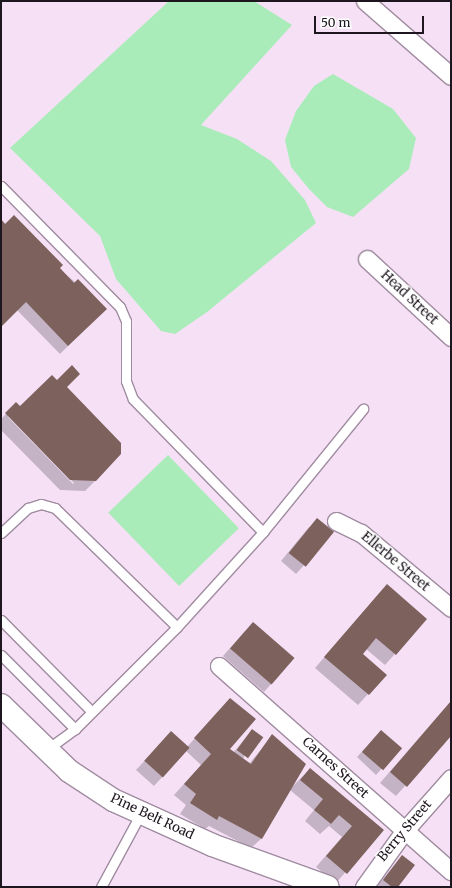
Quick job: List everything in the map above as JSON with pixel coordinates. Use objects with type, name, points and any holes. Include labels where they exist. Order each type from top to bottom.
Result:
[{"type":"street","points":[[365,1],[451,76]]},
{"type":"street","name":"Head Street","points":[[367,259],[451,337]]},
{"type":"street","name":"Ellerbe Street","points":[[336,521],[361,533],[451,608]]},
{"type":"street","name":"Carnes Street","points":[[219,666],[451,870]]},
{"type":"street","name":"Pine Belt Road","points":[[1,705],[45,750],[89,785],[140,815],[328,887]]},
{"type":"street","name":"Berry Street","points":[[364,887],[405,830],[451,778]]},
{"type":"lane","points":[[1,186],[120,307],[126,322],[126,381],[132,399],[263,532]]},
{"type":"lane","points":[[45,750],[75,729],[177,627],[263,532],[363,409]]},
{"type":"lane","points":[[1,534],[28,508],[41,504],[55,508],[177,627]]},
{"type":"lane","points":[[1,620],[92,712]]},
{"type":"lane","points":[[1,655],[75,729]]},
{"type":"lane","points":[[101,887],[140,815]]},
{"type":"green space","points":[[169,1],[254,1],[292,25],[201,125],[237,139],[271,161],[305,200],[316,223],[207,312],[175,334],[161,331],[116,279],[100,236],[10,148]]},
{"type":"green space","points":[[333,74],[393,109],[416,138],[409,169],[353,217],[327,207],[309,189],[291,167],[285,140],[296,111],[314,86]]},
{"type":"green space","points":[[168,455],[239,528],[179,586],[108,513]]},
{"type":"building","points":[[14,215],[63,265],[60,268],[74,283],[78,279],[107,309],[68,346],[26,302],[1,327],[1,219],[5,224]]},
{"type":"building","points":[[72,365],[80,374],[67,387],[121,443],[121,454],[96,481],[70,480],[5,413],[16,402],[20,406],[52,375],[57,380]]},
{"type":"building","points":[[317,518],[334,532],[306,567],[289,553]]},
{"type":"building","points":[[387,584],[427,619],[396,655],[376,638],[363,654],[387,675],[369,695],[324,657]]},
{"type":"building","points":[[253,622],[295,658],[272,684],[230,648]]},
{"type":"building","points":[[230,698],[256,719],[230,749],[251,764],[272,734],[306,764],[262,839],[219,816],[217,820],[190,803],[196,794],[184,784],[211,754],[194,738]]},
{"type":"building","points":[[451,701],[451,736],[407,787],[390,772]]},
{"type":"building","points":[[252,729],[263,737],[248,758],[237,750]]},
{"type":"building","points":[[381,730],[402,748],[383,770],[362,752]]},
{"type":"building","points":[[171,731],[190,748],[163,777],[144,761]]},
{"type":"building","points":[[310,768],[384,830],[347,874],[326,856],[352,826],[339,815],[331,824],[314,810],[323,799],[300,780]]},
{"type":"building","points":[[402,855],[415,865],[398,887],[392,887],[383,880]]}]
